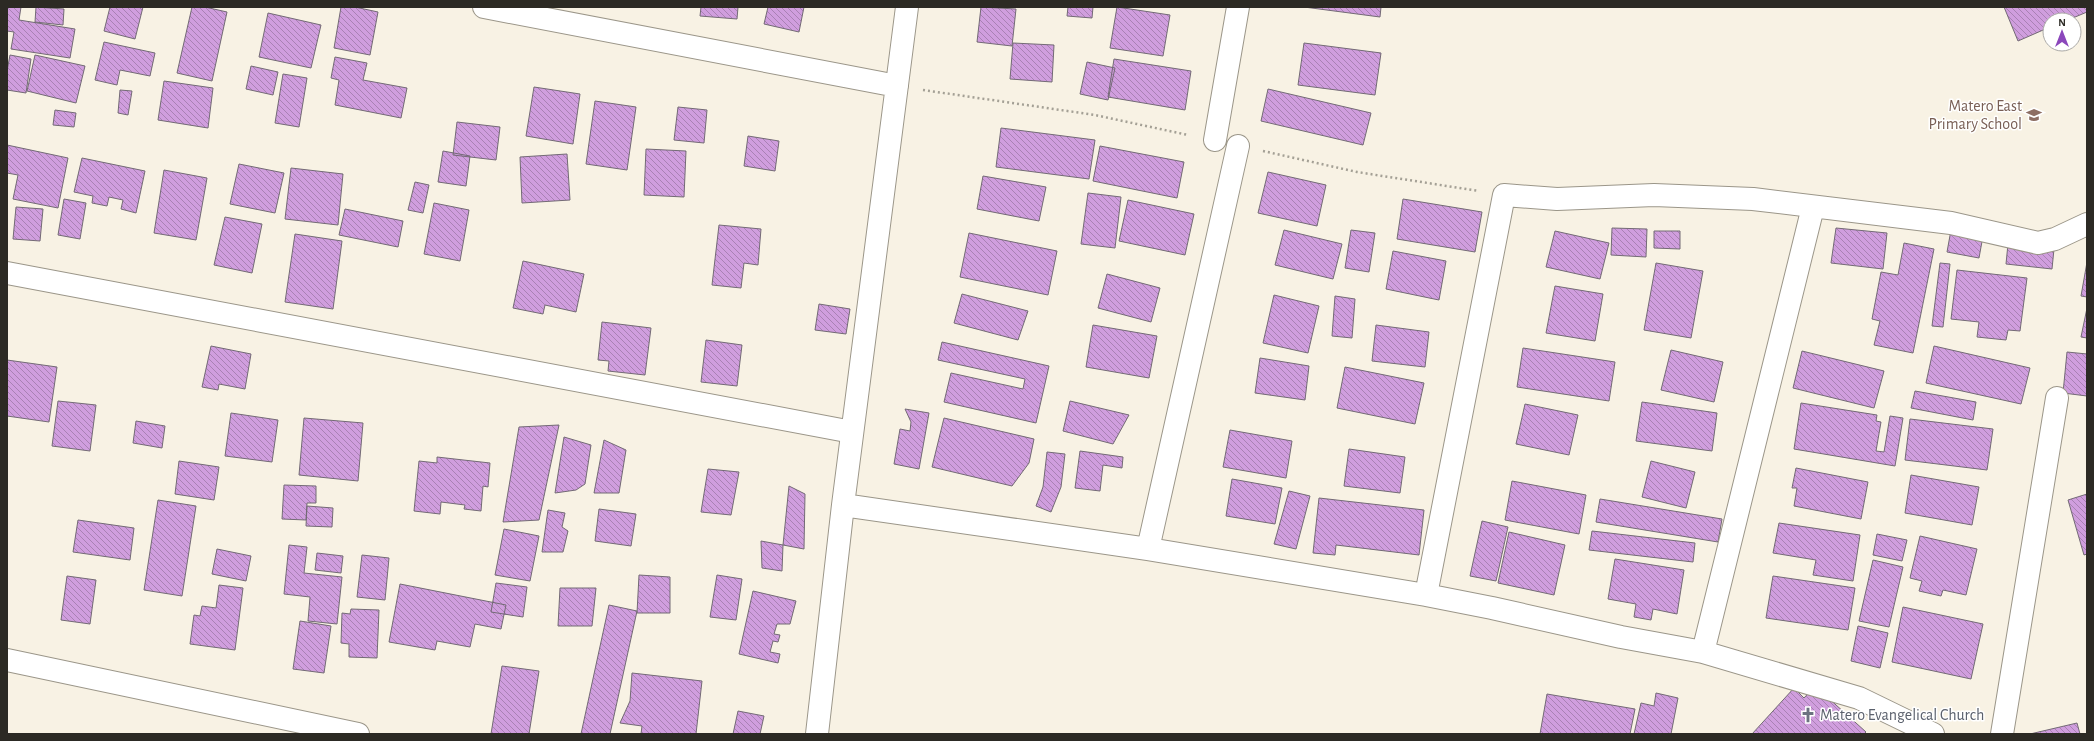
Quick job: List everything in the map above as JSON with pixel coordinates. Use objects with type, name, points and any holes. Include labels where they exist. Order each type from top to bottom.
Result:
[{"type":"street","points":[[484,7],[897,86]]},
{"type":"street","points":[[817,734],[852,432],[907,7]]},
{"type":"street","points":[[1214,140],[1238,7]]},
{"type":"street","points":[[1148,549],[1238,146]]},
{"type":"street","points":[[1426,596],[1504,195],[1557,199],[1654,195],[1753,199],[1951,223],[2038,243],[2055,239],[2087,224]]},
{"type":"street","points":[[1703,652],[1813,207]]},
{"type":"street","points":[[7,273],[852,432]]},
{"type":"street","points":[[2002,734],[2058,398]]},
{"type":"street","points":[[843,505],[1148,549],[1426,596],[1492,608],[1621,637],[1703,652],[1859,698],[1933,734]]},
{"type":"street","points":[[7,660],[358,734]]},
{"type":"building","points":[[7,7],[21,7],[19,20],[75,29],[70,58],[11,49],[14,32],[7,31]]},
{"type":"building","points":[[36,7],[64,9],[63,25],[35,22]]},
{"type":"building","points":[[110,7],[143,7],[135,39],[104,31]]},
{"type":"building","points":[[192,7],[205,7],[227,12],[212,81],[177,73]]},
{"type":"building","points":[[341,7],[355,7],[378,12],[370,55],[334,48]]},
{"type":"building","points":[[701,7],[738,7],[737,19],[700,16]]},
{"type":"building","points":[[768,7],[804,7],[799,32],[764,24]]},
{"type":"building","points":[[981,7],[1016,9],[1012,46],[977,42]]},
{"type":"building","points":[[1068,7],[1093,7],[1092,18],[1067,16]]},
{"type":"building","points":[[1117,7],[1170,15],[1163,56],[1110,48]]},
{"type":"building","points":[[1304,7],[1381,7],[1380,17]]},
{"type":"building","points":[[2004,7],[2087,7],[2087,12],[2082,14],[2082,12],[2042,12],[2042,30],[2018,41]]},
{"type":"building","points":[[268,13],[321,25],[311,68],[259,57]]},
{"type":"building","points":[[104,42],[155,53],[150,76],[120,70],[117,85],[95,80]]},
{"type":"building","points":[[1013,43],[1054,45],[1052,82],[1010,79]]},
{"type":"building","points":[[1304,43],[1381,53],[1375,95],[1298,85]]},
{"type":"building","points":[[10,55],[31,59],[26,93],[7,90],[7,71]]},
{"type":"building","points":[[35,55],[85,66],[76,103],[27,91]]},
{"type":"building","points":[[335,57],[367,63],[363,80],[407,88],[401,118],[335,105],[339,80],[331,78]]},
{"type":"building","points":[[1114,59],[1191,71],[1185,110],[1108,97]]},
{"type":"building","points":[[1087,62],[1115,68],[1108,100],[1080,94]]},
{"type":"building","points":[[251,66],[278,72],[273,95],[246,89]]},
{"type":"building","points":[[283,74],[307,78],[299,127],[275,123]]},
{"type":"building","points":[[164,81],[213,88],[208,128],[158,120]]},
{"type":"building","points":[[534,87],[580,94],[573,144],[526,136]]},
{"type":"building","points":[[1268,89],[1371,113],[1363,145],[1261,121]]},
{"type":"building","points":[[120,90],[132,91],[128,115],[118,113]]},
{"type":"building","points":[[595,101],[636,107],[627,170],[586,164]]},
{"type":"building","points":[[678,107],[707,110],[704,143],[674,140]]},
{"type":"building","points":[[55,110],[76,113],[74,127],[53,125]]},
{"type":"building","points":[[457,122],[500,127],[496,160],[453,155]]},
{"type":"building","points":[[1001,128],[1095,140],[1089,179],[996,167]]},
{"type":"building","points":[[748,136],[779,141],[775,171],[744,166]]},
{"type":"building","points":[[7,145],[68,158],[58,208],[13,199],[18,175],[7,173]]},
{"type":"building","points":[[1100,146],[1184,162],[1177,198],[1093,181]]},
{"type":"building","points":[[646,149],[686,151],[684,197],[644,195]]},
{"type":"building","points":[[443,151],[470,156],[466,186],[438,182]]},
{"type":"building","points":[[567,154],[570,200],[522,203],[520,157]]},
{"type":"building","points":[[82,158],[145,171],[136,213],[121,209],[123,200],[109,197],[107,206],[92,203],[93,196],[74,192]]},
{"type":"building","points":[[239,164],[284,173],[275,213],[230,204]]},
{"type":"building","points":[[291,168],[343,174],[338,225],[285,219]]},
{"type":"building","points":[[164,170],[207,178],[196,240],[154,233]]},
{"type":"building","points":[[1268,172],[1326,185],[1317,226],[1258,213]]},
{"type":"building","points":[[983,176],[1046,187],[1039,221],[977,209]]},
{"type":"building","points":[[415,182],[429,185],[423,213],[408,210]]},
{"type":"building","points":[[1088,193],[1121,197],[1115,248],[1081,244]]},
{"type":"building","points":[[64,199],[86,203],[80,239],[58,235]]},
{"type":"building","points":[[1403,199],[1482,212],[1475,252],[1397,239]]},
{"type":"building","points":[[1128,200],[1194,214],[1185,255],[1119,241]]},
{"type":"building","points":[[434,203],[469,210],[460,261],[424,254]]},
{"type":"building","points":[[16,207],[43,209],[40,241],[13,239]]},
{"type":"building","points":[[345,209],[403,221],[398,247],[339,235]]},
{"type":"building","points":[[225,217],[262,224],[252,273],[214,265]]},
{"type":"building","points":[[719,225],[761,229],[758,265],[744,263],[741,288],[712,285]]},
{"type":"building","points":[[1612,228],[1647,229],[1646,257],[1611,255]]},
{"type":"building","points":[[1836,228],[1887,233],[1883,269],[1831,263]]},
{"type":"building","points":[[1284,230],[1342,244],[1333,279],[1275,265]]},
{"type":"building","points":[[1351,230],[1375,233],[1369,272],[1345,268]]},
{"type":"building","points":[[1951,230],[1983,236],[1979,258],[1947,252]]},
{"type":"building","points":[[1555,231],[1609,243],[1600,279],[1546,267]]},
{"type":"building","points":[[1654,231],[1680,231],[1680,249],[1654,248]]},
{"type":"building","points":[[969,233],[1057,251],[1048,295],[960,277]]},
{"type":"building","points":[[295,234],[342,241],[333,309],[285,302]]},
{"type":"building","points":[[1904,243],[1934,249],[1913,353],[1874,345],[1880,321],[1872,319],[1881,272],[1898,275]]},
{"type":"building","points":[[2008,244],[2054,249],[2052,269],[2006,264]]},
{"type":"building","points":[[1393,251],[1446,261],[1439,300],[1386,289]]},
{"type":"building","points":[[523,261],[584,274],[576,312],[545,305],[543,314],[513,308]]},
{"type":"building","points":[[2087,262],[2087,297],[2081,296]]},
{"type":"building","points":[[1656,263],[1703,271],[1691,338],[1644,330]]},
{"type":"building","points":[[1940,263],[1950,264],[1943,327],[1932,326]]},
{"type":"building","points":[[1957,270],[2027,278],[2020,331],[2008,330],[2006,340],[1977,337],[1979,322],[1951,319]]},
{"type":"building","points":[[1107,274],[1160,288],[1151,322],[1098,308]]},
{"type":"building","points":[[1555,286],[1603,294],[1595,341],[1546,333]]},
{"type":"building","points":[[962,294],[1028,311],[1018,340],[954,323]]},
{"type":"building","points":[[1274,295],[1319,306],[1308,353],[1263,343]]},
{"type":"building","points":[[1335,296],[1355,299],[1352,338],[1332,336]]},
{"type":"building","points":[[819,304],[850,309],[846,334],[815,330]]},
{"type":"building","points":[[2087,308],[2087,338],[2081,337]]},
{"type":"building","points":[[602,322],[651,328],[645,375],[608,371],[609,361],[598,360]]},
{"type":"building","points":[[1093,325],[1157,336],[1149,378],[1086,367]]},
{"type":"building","points":[[1376,325],[1429,332],[1425,367],[1372,361]]},
{"type":"building","points":[[706,340],[742,345],[737,386],[701,382]]},
{"type":"building","points":[[942,342],[1049,366],[1036,423],[944,402],[951,373],[1023,389],[1025,379],[938,360]]},
{"type":"building","points":[[211,346],[251,354],[245,389],[219,384],[218,390],[202,387]]},
{"type":"building","points":[[1934,346],[2030,368],[2021,404],[1926,383]]},
{"type":"building","points":[[1523,348],[1615,362],[1609,401],[1517,387]]},
{"type":"building","points":[[1671,350],[1723,362],[1714,402],[1661,390]]},
{"type":"building","points":[[1802,351],[1884,371],[1874,408],[1793,388]]},
{"type":"building","points":[[2067,352],[2087,354],[2087,396],[2063,393]]},
{"type":"building","points":[[1260,358],[1309,366],[1305,400],[1255,393]]},
{"type":"building","points":[[7,360],[57,367],[49,422],[7,416]]},
{"type":"building","points":[[1345,367],[1424,383],[1415,424],[1337,408]]},
{"type":"building","points":[[1915,391],[1976,402],[1973,420],[1911,408]]},
{"type":"building","points":[[58,401],[96,405],[90,451],[52,446]]},
{"type":"building","points":[[1070,401],[1129,415],[1113,444],[1063,431]]},
{"type":"building","points":[[1642,402],[1717,413],[1712,451],[1636,441]]},
{"type":"building","points":[[1801,403],[1877,415],[1876,421],[1881,422],[1876,451],[1884,452],[1890,416],[1903,418],[1895,466],[1794,449]]},
{"type":"building","points":[[1525,404],[1578,415],[1569,455],[1516,444]]},
{"type":"building","points":[[905,409],[929,413],[919,469],[894,464],[900,429],[910,431],[911,422]]},
{"type":"building","points":[[231,413],[278,420],[272,462],[225,456]]},
{"type":"building","points":[[304,418],[363,423],[358,481],[299,475]]},
{"type":"building","points":[[944,418],[1034,439],[1029,463],[1012,486],[932,467]]},
{"type":"building","points":[[1910,419],[1993,429],[1987,470],[1905,460]]},
{"type":"building","points":[[136,421],[165,426],[162,448],[133,443]]},
{"type":"building","points":[[559,425],[539,520],[503,522],[519,427]]},
{"type":"building","points":[[1230,430],[1292,441],[1286,478],[1223,467]]},
{"type":"building","points":[[564,437],[591,445],[585,484],[576,490],[555,493]]},
{"type":"building","points":[[604,440],[626,450],[619,493],[594,493]]},
{"type":"building","points":[[1349,449],[1405,457],[1400,493],[1344,486]]},
{"type":"building","points":[[1080,451],[1123,457],[1122,468],[1103,465],[1100,491],[1075,488]]},
{"type":"building","points":[[1047,452],[1065,454],[1061,487],[1051,512],[1036,506],[1043,487]]},
{"type":"building","points":[[437,457],[490,463],[488,487],[483,486],[481,511],[464,509],[465,505],[441,502],[440,514],[414,511],[419,461],[437,463]]},
{"type":"building","points":[[179,461],[219,467],[214,500],[175,494]]},
{"type":"building","points":[[1651,461],[1695,472],[1686,508],[1642,497]]},
{"type":"building","points":[[1796,468],[1868,482],[1861,519],[1794,506],[1797,488],[1792,488]]},
{"type":"building","points":[[708,469],[739,472],[731,515],[701,512]]},
{"type":"building","points":[[1911,475],[1979,487],[1972,525],[1905,513]]},
{"type":"building","points":[[1232,479],[1282,488],[1275,524],[1226,516]]},
{"type":"building","points":[[1512,481],[1586,495],[1579,534],[1505,520]]},
{"type":"building","points":[[284,485],[316,486],[316,503],[307,503],[306,520],[282,519]]},
{"type":"building","points":[[789,486],[805,494],[804,549],[783,545]]},
{"type":"building","points":[[1289,491],[1310,496],[1296,549],[1274,544]]},
{"type":"building","points":[[2087,494],[2087,554],[2084,555],[2068,500]]},
{"type":"building","points":[[1319,498],[1424,510],[1419,555],[1336,545],[1335,555],[1313,553]]},
{"type":"building","points":[[1600,499],[1722,519],[1718,542],[1596,522]]},
{"type":"building","points":[[158,500],[196,506],[182,596],[144,590]]},
{"type":"building","points":[[307,506],[333,508],[332,527],[306,526]]},
{"type":"building","points":[[599,509],[636,514],[631,546],[595,541]]},
{"type":"building","points":[[548,510],[565,513],[562,527],[568,531],[563,552],[542,552]]},
{"type":"building","points":[[78,520],[134,528],[130,560],[73,552]]},
{"type":"building","points":[[1482,521],[1508,527],[1496,581],[1470,576]]},
{"type":"building","points":[[1779,523],[1860,535],[1853,581],[1813,575],[1816,560],[1773,553]]},
{"type":"building","points":[[504,529],[539,536],[530,581],[495,575]]},
{"type":"building","points":[[1592,531],[1695,543],[1693,562],[1589,550]]},
{"type":"building","points":[[1509,532],[1565,545],[1554,595],[1498,583]]},
{"type":"building","points":[[1877,534],[1907,540],[1902,561],[1873,555]]},
{"type":"building","points":[[1920,536],[1977,549],[1966,595],[1943,590],[1941,596],[1919,591],[1922,581],[1910,578]]},
{"type":"building","points":[[761,541],[783,545],[782,571],[762,568]]},
{"type":"building","points":[[289,545],[307,547],[304,573],[342,577],[337,624],[308,621],[310,597],[284,594]]},
{"type":"building","points":[[217,549],[251,556],[246,581],[212,574]]},
{"type":"building","points":[[317,553],[343,556],[341,573],[315,570]]},
{"type":"building","points":[[362,555],[389,558],[385,600],[357,597]]},
{"type":"building","points":[[1615,559],[1684,570],[1677,614],[1653,609],[1651,620],[1634,617],[1636,604],[1608,599]]},
{"type":"building","points":[[1873,560],[1903,567],[1889,627],[1859,621]]},
{"type":"building","points":[[639,575],[670,577],[670,613],[637,613]]},
{"type":"building","points":[[717,575],[742,579],[736,620],[710,617]]},
{"type":"building","points":[[67,576],[96,580],[90,624],[61,620]]},
{"type":"building","points":[[1773,576],[1855,588],[1848,630],[1766,618]]},
{"type":"building","points":[[496,583],[527,587],[523,617],[491,612]]},
{"type":"building","points":[[400,584],[506,605],[501,629],[475,624],[470,647],[437,641],[435,650],[389,642]]},
{"type":"building","points":[[219,585],[243,588],[235,650],[190,644],[194,615],[200,616],[202,606],[216,608]]},
{"type":"building","points":[[560,588],[596,588],[592,626],[558,626]]},
{"type":"building","points":[[753,591],[796,601],[790,624],[777,624],[774,634],[780,635],[778,642],[773,641],[770,652],[780,654],[778,663],[739,654]]},
{"type":"building","points":[[609,605],[637,611],[610,734],[581,734]]},
{"type":"building","points":[[1903,607],[1983,624],[1971,679],[1892,662]]},
{"type":"building","points":[[351,609],[379,610],[377,658],[349,657],[349,644],[341,643],[342,613],[350,614]]},
{"type":"building","points":[[300,621],[331,626],[324,673],[293,669]]},
{"type":"building","points":[[1858,626],[1888,633],[1880,668],[1851,661]]},
{"type":"building","points":[[502,666],[539,671],[529,734],[491,734]]},
{"type":"building","points":[[632,673],[702,681],[696,734],[641,734],[642,726],[620,723],[630,701]]},
{"type":"building","name":"Matero Evangelical Church","points":[[1815,686],[1866,732],[1864,734],[1752,734],[1794,688],[1804,698]]},
{"type":"building","points":[[1656,693],[1678,698],[1671,734],[1634,734],[1641,703],[1654,706]]},
{"type":"building","points":[[1547,694],[1635,709],[1630,734],[1540,734]]},
{"type":"building","points":[[738,711],[764,716],[760,734],[733,734]]},
{"type":"building","points":[[2077,723],[2080,734],[2030,734]]},
{"type":"place","name":"Matero East Primary School","points":[[2034,115]]},
{"type":"place","name":"Matero Evangelical Church","points":[[1808,715]]}]
